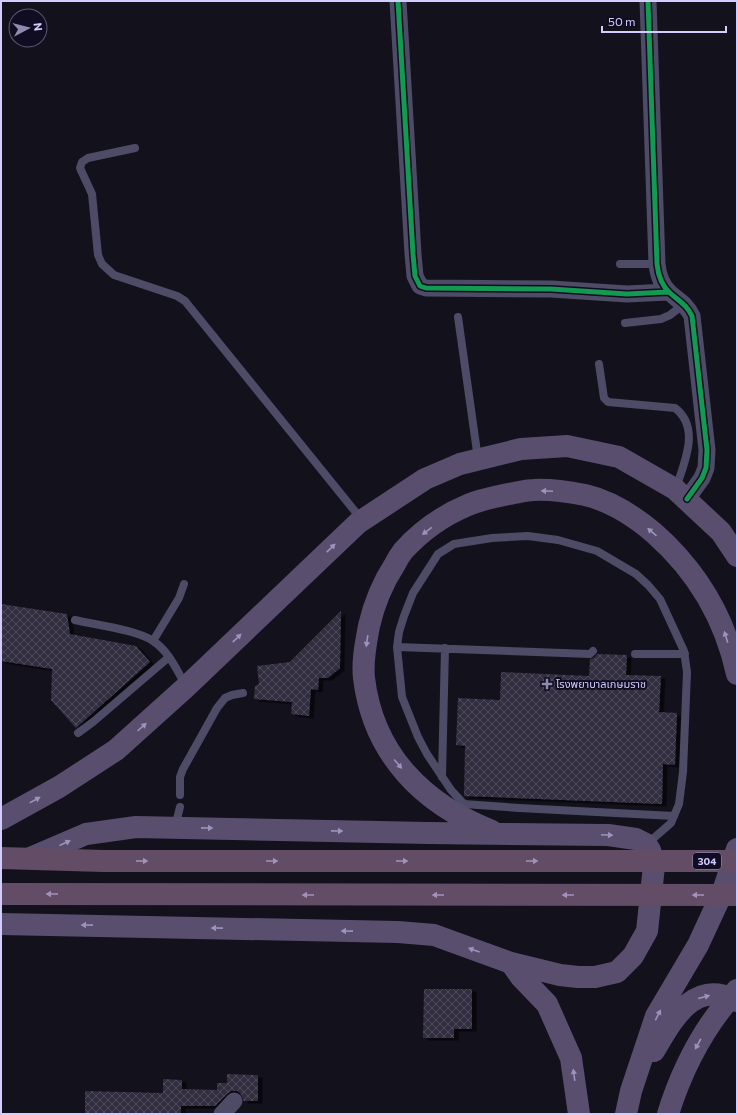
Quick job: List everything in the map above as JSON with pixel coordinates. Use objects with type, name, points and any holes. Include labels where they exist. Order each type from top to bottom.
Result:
[{"type":"highway","points":[[1,858],[103,861],[676,861]]},
{"type":"highway","name":"304","points":[[676,861],[737,861]]},
{"type":"highway","points":[[1,894],[737,895]]},
{"type":"main road","points":[[1,819],[59,787],[116,750],[186,687],[362,520],[425,479],[460,464],[521,449],[567,446],[618,458],[681,494],[721,532],[737,556]]},
{"type":"main road","points":[[676,861],[508,837],[473,823],[445,807],[417,785],[394,760],[381,735],[370,706],[364,676],[368,635],[373,609],[385,580],[402,552],[448,515],[469,504],[501,496],[533,490],[560,491],[586,496],[612,505],[638,520],[664,542],[688,568],[707,594],[723,627],[737,674]]},
{"type":"main road","points":[[1,924],[398,932],[434,935],[511,963],[548,973],[578,977],[595,977],[617,972],[633,956],[647,931],[654,866],[650,850],[646,844],[636,839],[608,835],[420,833],[178,817],[136,827],[86,834],[30,858]]},
{"type":"main road","points":[[626,1114],[631,1091],[656,1016],[698,946],[723,891],[737,848]]},
{"type":"main road","points":[[511,963],[521,977],[547,1004],[571,1058],[579,1114]]},
{"type":"main road","points":[[668,1114],[688,1064],[700,1041],[722,1006],[737,990]]},
{"type":"main road","points":[[631,1091],[672,1020],[688,1004],[700,997],[714,994],[728,996],[737,1001]]},
{"type":"street","points":[[398,1],[413,254],[415,276],[420,286],[426,288],[551,290],[627,294],[668,292]]},
{"type":"street","points":[[648,1],[657,264],[659,275],[668,292],[684,304],[692,316],[707,450],[706,468],[702,478],[681,494]]},
{"type":"street","points":[[222,1114],[234,1102]]},
{"type":"lane","points":[[135,148],[88,158],[82,162],[80,168],[92,194],[98,255],[102,264],[114,275],[177,296],[185,301],[362,520]]},
{"type":"lane","points":[[620,264],[657,264]]},
{"type":"lane","points":[[625,323],[661,319],[670,315],[684,304]]},
{"type":"lane","points":[[458,317],[478,459]]},
{"type":"lane","points":[[599,364],[604,398],[608,402],[675,408],[682,413],[687,422],[689,435],[681,494]]},
{"type":"lane","points":[[646,844],[671,823],[674,816],[679,804],[683,772],[687,672],[685,654],[660,599],[636,574],[597,551],[558,540],[528,536],[492,538],[454,544],[438,554],[413,593],[399,632],[397,647],[402,697],[418,737],[427,754],[451,790],[464,804],[674,816]]},
{"type":"lane","points":[[154,641],[179,598],[184,584]]},
{"type":"lane","points":[[75,620],[137,634],[154,641],[169,656],[186,687]]},
{"type":"lane","points":[[397,647],[590,654],[592,651]]},
{"type":"lane","points":[[442,777],[445,648]]},
{"type":"lane","points":[[635,654],[685,654]]},
{"type":"lane","points":[[78,733],[93,722],[169,656]]},
{"type":"lane","points":[[180,795],[180,777],[183,769],[217,708],[225,698],[232,694],[243,693]]},
{"type":"building","points":[[1,604],[67,614],[70,634],[136,646],[150,662],[76,728],[51,700],[52,669],[1,661]]},
{"type":"building","points":[[341,611],[340,668],[328,678],[319,678],[318,690],[311,689],[309,716],[291,714],[292,702],[254,699],[255,686],[259,684],[257,666],[290,662]]},
{"type":"building","points":[[597,654],[627,655],[626,675],[661,676],[659,712],[677,713],[675,765],[663,764],[662,804],[464,796],[465,746],[456,745],[458,698],[500,700],[501,672],[589,676],[590,659],[594,658]]},
{"type":"building","points":[[424,989],[472,989],[472,1029],[454,1029],[454,1038],[423,1038]]},
{"type":"building","points":[[227,1074],[258,1075],[258,1101],[244,1101],[240,1093],[237,1091],[231,1091],[215,1106],[181,1106],[181,1114],[85,1114],[85,1091],[163,1093],[163,1079],[182,1080],[182,1089],[217,1090],[217,1083],[227,1083]]},
{"type":"cycle path","points":[[398,1],[413,254],[415,276],[420,286],[426,288],[551,289],[627,294],[668,292]]},
{"type":"cycle path","points":[[648,1],[657,268],[664,286],[685,306],[692,316],[707,450],[706,468],[702,478],[687,499]]},
{"type":"place","name":"โรงพยาบาลเกษมราช","points":[[547,684]]}]
